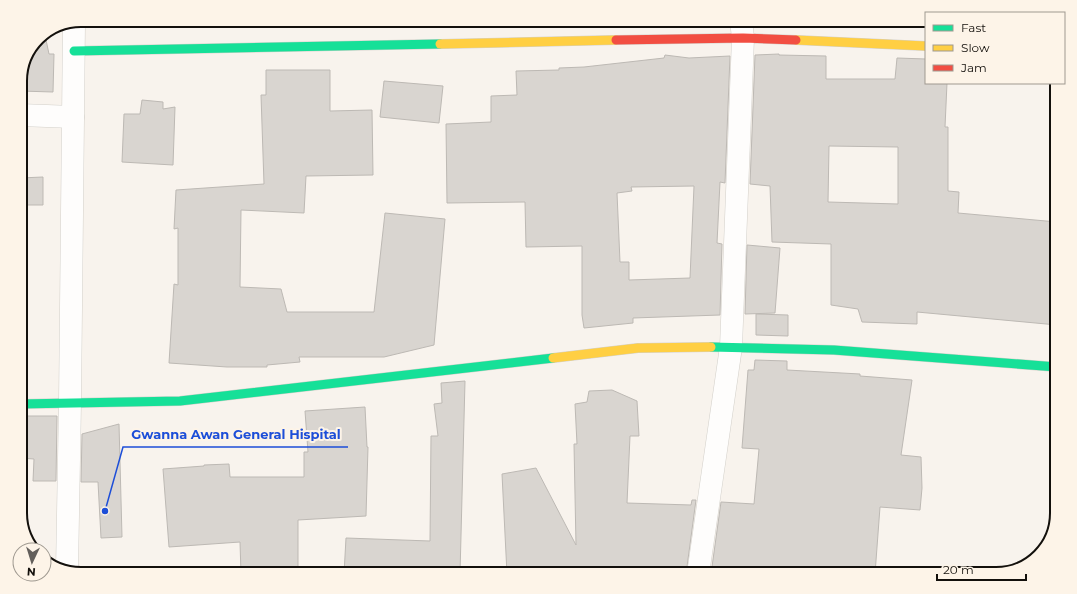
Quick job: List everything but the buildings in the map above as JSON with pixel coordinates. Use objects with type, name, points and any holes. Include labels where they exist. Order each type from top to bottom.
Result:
[{"type":"street","points":[[67,565],[74,28]]},
{"type":"street","points":[[74,51],[742,29],[925,46]]},
{"type":"street","points":[[699,567],[731,347],[742,29]]},
{"type":"street","points":[[27,114],[73,117]]},
{"type":"street","points":[[27,404],[180,402],[638,348],[731,347],[834,350],[1050,366]]},
{"type":"traffic: fast","points":[[74,51],[440,44]]},
{"type":"traffic: fast","points":[[711,347],[834,350],[1050,366]]},
{"type":"traffic: fast","points":[[27,404],[180,401],[553,358]]},
{"type":"traffic: slow","points":[[440,44],[616,40]]},
{"type":"traffic: slow","points":[[796,40],[925,46]]},
{"type":"traffic: slow","points":[[553,358],[638,348],[711,347]]},
{"type":"traffic: jam","points":[[616,40],[743,38],[796,40]]},
{"type":"place","name":"Gwanna Awan General Hispital","points":[[105,511]]}]
